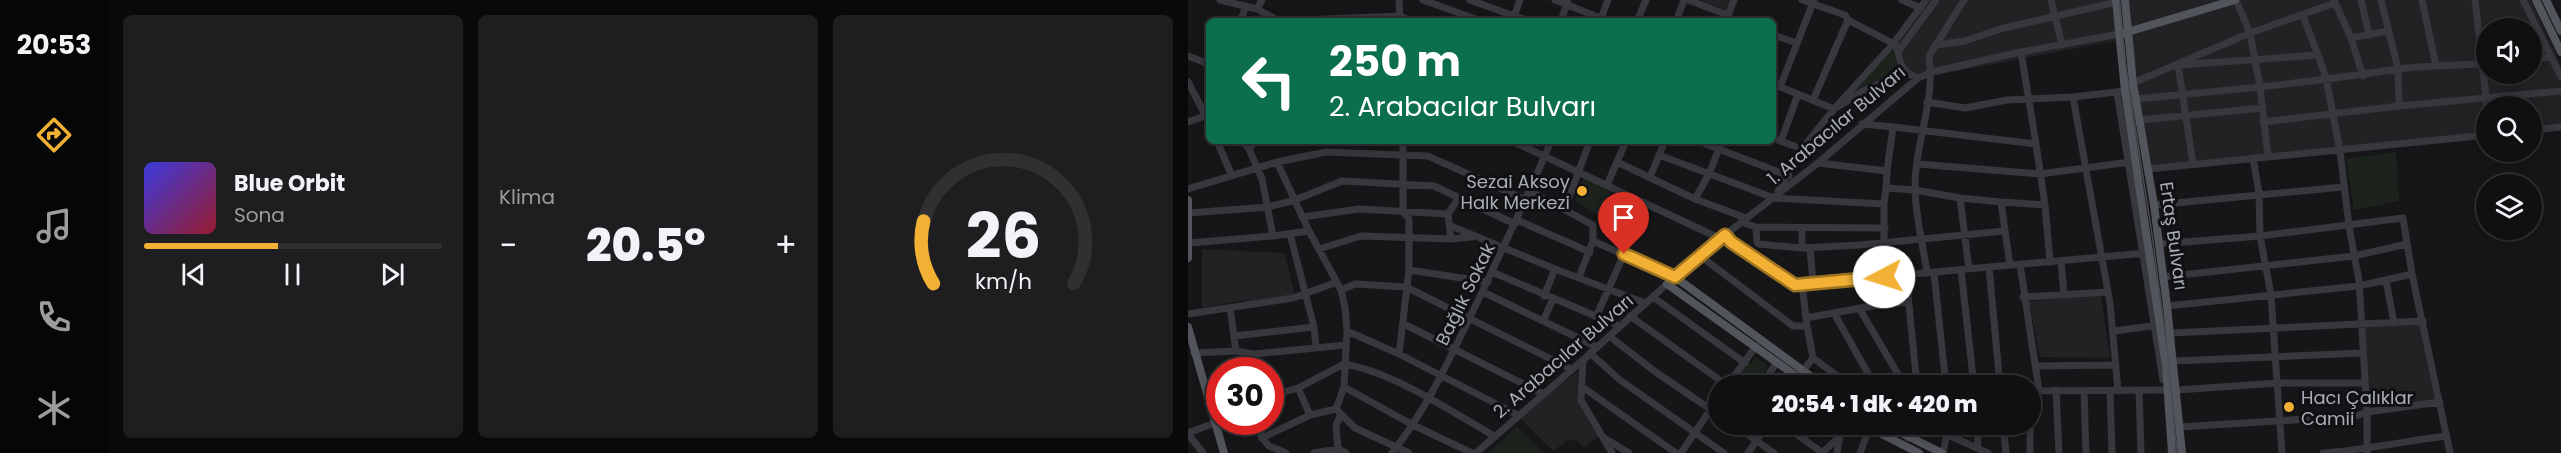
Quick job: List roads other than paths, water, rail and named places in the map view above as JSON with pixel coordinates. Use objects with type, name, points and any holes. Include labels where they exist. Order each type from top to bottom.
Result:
[{"type":"main road","name":"1. Arabacılar Bulvarı","points":[[2124,30],[2232,0]]},
{"type":"main road","points":[[2536,0],[2561,52]]},
{"type":"main road","points":[[2546,0],[2561,31]]},
{"type":"main road","points":[[2119,1],[2124,30]]},
{"type":"main road","name":"Ertaş Bulvarı","points":[[2124,30],[2154,206],[2171,333],[2174,361],[2170,390],[2172,453]]},
{"type":"main road","name":"Ertaş Bulvarı","points":[[2124,30],[2121,92],[2158,326],[2170,390],[2180,427],[2182,453]]},
{"type":"main road","points":[[1188,200],[1188,258]]},
{"type":"main road","points":[[1675,277],[1801,374]]},
{"type":"main road","points":[[1667,284],[1777,362],[1801,374]]},
{"type":"main road","points":[[1188,327],[1206,389]]},
{"type":"main road","points":[[1220,435],[1224,453]]},
{"type":"main road","points":[[1882,435],[1919,453]]},
{"type":"main road","points":[[1903,435],[1942,453]]},
{"type":"street","points":[[1220,0],[1257,9],[1274,18]]},
{"type":"street","points":[[1257,9],[1262,0]]},
{"type":"street","points":[[1399,0],[1400,18]]},
{"type":"street","points":[[1423,0],[1472,18],[1480,2]]},
{"type":"street","points":[[1470,0],[1520,18]]},
{"type":"street","points":[[1514,16],[1521,0]]},
{"type":"street","points":[[1555,0],[1567,2],[1599,18]]},
{"type":"street","points":[[1604,18],[1608,0]]},
{"type":"street","points":[[1638,18],[1646,0]]},
{"type":"street","points":[[1677,18],[1686,0],[1726,18]]},
{"type":"street","points":[[1728,18],[1734,0]]},
{"type":"street","points":[[1802,0],[1845,15],[1848,20],[1893,44],[1898,52],[1902,69],[1918,78]]},
{"type":"street","points":[[1902,0],[1921,8]]},
{"type":"street","points":[[1774,198],[1789,176],[1802,150],[1834,109],[1893,44],[1926,0]]},
{"type":"street","points":[[1898,52],[1936,0]]},
{"type":"street","points":[[2051,0],[2062,45]]},
{"type":"street","points":[[2232,0],[2250,33],[2260,87],[2268,157]]},
{"type":"street","points":[[2361,0],[2369,34]]},
{"type":"street","points":[[2381,0],[2398,69],[2399,106]]},
{"type":"street","points":[[2422,0],[2436,66]]},
{"type":"street","points":[[2475,0],[2478,18]]},
{"type":"street","points":[[2523,0],[2561,78]]},
{"type":"street","points":[[1945,375],[1931,273],[1922,238],[1915,190],[1932,72],[1929,56],[1961,1]]},
{"type":"street","points":[[1935,45],[1965,41],[2000,30],[2119,1]]},
{"type":"street","points":[[2133,83],[2250,33],[2303,16],[2334,1],[2351,38],[2363,76]]},
{"type":"street","points":[[1562,18],[1567,2]]},
{"type":"street","points":[[1813,2],[1776,87],[1834,109]]},
{"type":"street","points":[[1243,18],[1245,7]]},
{"type":"street","points":[[2303,16],[2326,78],[2331,114],[2340,151],[2343,187],[2359,286],[2367,412],[2367,451]]},
{"type":"street","points":[[1813,100],[1848,20]]},
{"type":"street","name":"1. Arabacılar Bulvarı","points":[[1722,236],[1818,163],[1918,78],[1932,72],[2124,30]]},
{"type":"street","points":[[2351,38],[2388,31]]},
{"type":"street","points":[[1776,36],[1797,43]]},
{"type":"street","points":[[2021,52],[2045,204],[2050,262]]},
{"type":"street","points":[[1188,56],[1206,61]]},
{"type":"street","points":[[2178,65],[2318,56]]},
{"type":"street","points":[[2542,58],[2550,57]]},
{"type":"street","points":[[2136,99],[2363,76],[2398,69],[2476,64]]},
{"type":"street","points":[[2178,65],[2193,164]]},
{"type":"street","points":[[1834,109],[1863,91],[1905,72]]},
{"type":"street","points":[[1188,82],[1206,114]]},
{"type":"street","points":[[1927,102],[1965,108],[2007,100],[2121,92]]},
{"type":"street","points":[[2534,96],[2561,92]]},
{"type":"street","points":[[1798,94],[1777,140],[1802,150]]},
{"type":"street","points":[[2073,97],[2114,331],[2116,365],[2112,453]]},
{"type":"street","points":[[2263,122],[2399,106],[2476,103]]},
{"type":"street","points":[[2140,120],[2262,108]]},
{"type":"street","points":[[1188,122],[1206,118]]},
{"type":"street","points":[[1862,124],[2036,144]]},
{"type":"street","points":[[1884,277],[1886,228],[1884,204],[1893,127]]},
{"type":"street","points":[[2542,129],[2561,127]]},
{"type":"street","points":[[2148,169],[2476,136]]},
{"type":"street","points":[[1218,144],[1232,176]]},
{"type":"street","points":[[1245,144],[1257,168],[1273,236]]},
{"type":"street","points":[[1249,149],[1253,144]]},
{"type":"street","points":[[1399,354],[1409,270],[1409,219],[1403,212],[1401,184],[1403,144]]},
{"type":"street","points":[[1521,144],[1722,236],[1795,285],[2146,253]]},
{"type":"street","name":"Bağlık Sokak","points":[[1395,450],[1443,376],[1516,222],[1550,144]]},
{"type":"street","points":[[1565,208],[1589,144]]},
{"type":"street","points":[[1607,185],[1625,144]]},
{"type":"street","points":[[1650,177],[1664,144]]},
{"type":"street","points":[[1706,144],[1789,176]]},
{"type":"street","points":[[1695,199],[1709,174],[1721,144]]},
{"type":"street","points":[[1188,189],[1277,162],[1326,152],[1428,156],[1526,200]]},
{"type":"street","points":[[1659,155],[1774,198],[1884,204]]},
{"type":"street","points":[[2253,158],[2259,194],[2260,236],[2271,295],[2282,453]]},
{"type":"street","points":[[1277,162],[1308,231],[1341,290],[1345,307],[1347,331],[1344,387],[1336,424],[1338,449]]},
{"type":"street","points":[[1617,162],[1756,227],[1886,228]]},
{"type":"street","points":[[1918,164],[2040,174],[2132,162]]},
{"type":"street","points":[[1818,163],[1887,171]]},
{"type":"street","points":[[1189,213],[1268,207],[1295,200],[1342,182],[1434,186],[1458,199],[1590,252]]},
{"type":"street","points":[[2154,206],[2343,187]]},
{"type":"street","points":[[1886,188],[1915,190],[1960,198],[2045,204]]},
{"type":"street","points":[[1530,191],[1593,225],[1593,241],[1579,277]]},
{"type":"street","points":[[1960,198],[1973,375]]},
{"type":"street","points":[[1451,239],[1448,214],[1458,199]]},
{"type":"street","points":[[2001,202],[2010,265]]},
{"type":"street","points":[[1302,217],[1359,209],[1448,214]]},
{"type":"street","points":[[2159,244],[2260,236],[2403,218],[2412,274],[2450,453]]},
{"type":"street","points":[[1450,226],[1645,303]]},
{"type":"street","points":[[1756,227],[1756,242],[1759,244],[1806,248],[2006,231]]},
{"type":"street","points":[[1802,228],[1813,283]]},
{"type":"street","points":[[1189,243],[1308,231]]},
{"type":"street","points":[[1290,234],[1314,327],[1316,347]]},
{"type":"street","points":[[1319,249],[1361,236],[1451,239],[1474,237]]},
{"type":"street","name":"2. Arabacılar Bulvarı","points":[[1474,453],[1722,236]]},
{"type":"street","points":[[1593,241],[1675,277]]},
{"type":"street","points":[[2163,277],[2354,256],[2407,244]]},
{"type":"street","points":[[1596,317],[1624,254]]},
{"type":"street","points":[[1699,255],[1793,326],[1834,313],[1908,302]]},
{"type":"street","points":[[2061,261],[2064,295]]},
{"type":"street","points":[[2020,264],[2036,375]]},
{"type":"street","points":[[1989,267],[1999,375]]},
{"type":"street","points":[[1544,296],[1555,269]]},
{"type":"street","points":[[1409,270],[1488,282]]},
{"type":"street","points":[[1684,270],[1686,286]]},
{"type":"street","points":[[1492,272],[1619,326]]},
{"type":"street","points":[[2167,306],[2359,286],[2412,274]]},
{"type":"street","points":[[1905,275],[1916,375]]},
{"type":"street","points":[[2386,280],[2394,323]]},
{"type":"street","points":[[1188,314],[1293,298],[1336,282]]},
{"type":"street","points":[[1341,290],[1355,284],[1406,287],[1571,369]]},
{"type":"street","points":[[1802,284],[1813,358],[1836,375]]},
{"type":"street","points":[[1483,292],[1597,347]]},
{"type":"street","points":[[2023,297],[2108,292]]},
{"type":"street","points":[[1653,297],[1745,363]]},
{"type":"street","points":[[1543,321],[1553,299]]},
{"type":"street","points":[[1230,308],[1236,351]]},
{"type":"street","points":[[1859,308],[1898,375]]},
{"type":"street","points":[[1834,313],[1869,375]]},
{"type":"street","points":[[1630,316],[1714,375]]},
{"type":"street","points":[[2171,333],[2423,321]]},
{"type":"street","points":[[1404,324],[1543,394]]},
{"type":"street","points":[[2114,331],[2158,326]]},
{"type":"street","points":[[1234,336],[1314,327]]},
{"type":"street","points":[[1347,331],[1399,354],[1518,415]]},
{"type":"street","points":[[1609,336],[1657,373],[1708,407]]},
{"type":"street","points":[[1194,353],[1236,351],[1254,354],[1345,345]]},
{"type":"street","points":[[1736,375],[1756,346]]},
{"type":"street","points":[[1590,353],[1620,380],[1724,453]]},
{"type":"street","points":[[2174,361],[2363,353]]},
{"type":"street","points":[[1801,374],[1813,358]]},
{"type":"street","points":[[1583,360],[1581,400],[1612,453]]},
{"type":"street","points":[[1768,375],[1777,362]]},
{"type":"street","points":[[1284,392],[1298,388],[1344,364],[1363,368],[1430,399],[1494,436]]},
{"type":"street","points":[[2036,366],[2116,365]]},
{"type":"street","points":[[2041,391],[2170,390],[2278,383],[2364,383]]},
{"type":"street","points":[[1581,386],[1676,453]]},
{"type":"street","points":[[1344,387],[1413,425],[1474,453]]},
{"type":"street","points":[[1298,388],[1310,415]]},
{"type":"street","points":[[2056,390],[2059,453]]},
{"type":"street","points":[[2139,390],[2141,453]]},
{"type":"street","points":[[2084,391],[2086,453]]},
{"type":"street","points":[[2180,427],[2356,416],[2367,412],[2440,402]]},
{"type":"street","points":[[1262,438],[1310,415],[1338,411]]},
{"type":"street","points":[[1338,411],[1355,428],[1395,450],[1409,453]]},
{"type":"street","points":[[1681,453],[1708,414]]},
{"type":"street","points":[[1203,453],[1188,434],[1206,427]]},
{"type":"street","points":[[1261,435],[1269,446],[1286,453]]},
{"type":"street","points":[[1749,435],[1773,453]]},
{"type":"street","points":[[1748,453],[1761,435]]},
{"type":"street","points":[[1797,435],[1822,453],[1840,435]]},
{"type":"street","points":[[1837,453],[1841,435]]},
{"type":"street","points":[[1860,453],[1863,435]]},
{"type":"street","points":[[1942,453],[1948,435],[1988,453]]},
{"type":"street","points":[[1977,435],[1978,448]]},
{"type":"street","points":[[2005,435],[2006,453]]},
{"type":"street","points":[[2030,435],[2030,453]]},
{"type":"street","points":[[2323,453],[2367,451],[2447,436]]},
{"type":"street","points":[[1602,437],[1629,453]]},
{"type":"street","points":[[1314,453],[1338,449],[1346,453]]},
{"type":"tram line","points":[[2119,0],[2125,62],[2152,234],[2168,356],[2177,453]]},
{"type":"place","name":"Sezai Aksoy Halk Merkezi","points":[[1582,191]]},
{"type":"place","name":"Hacı Çalıklar Camii","points":[[2289,407]]}]
